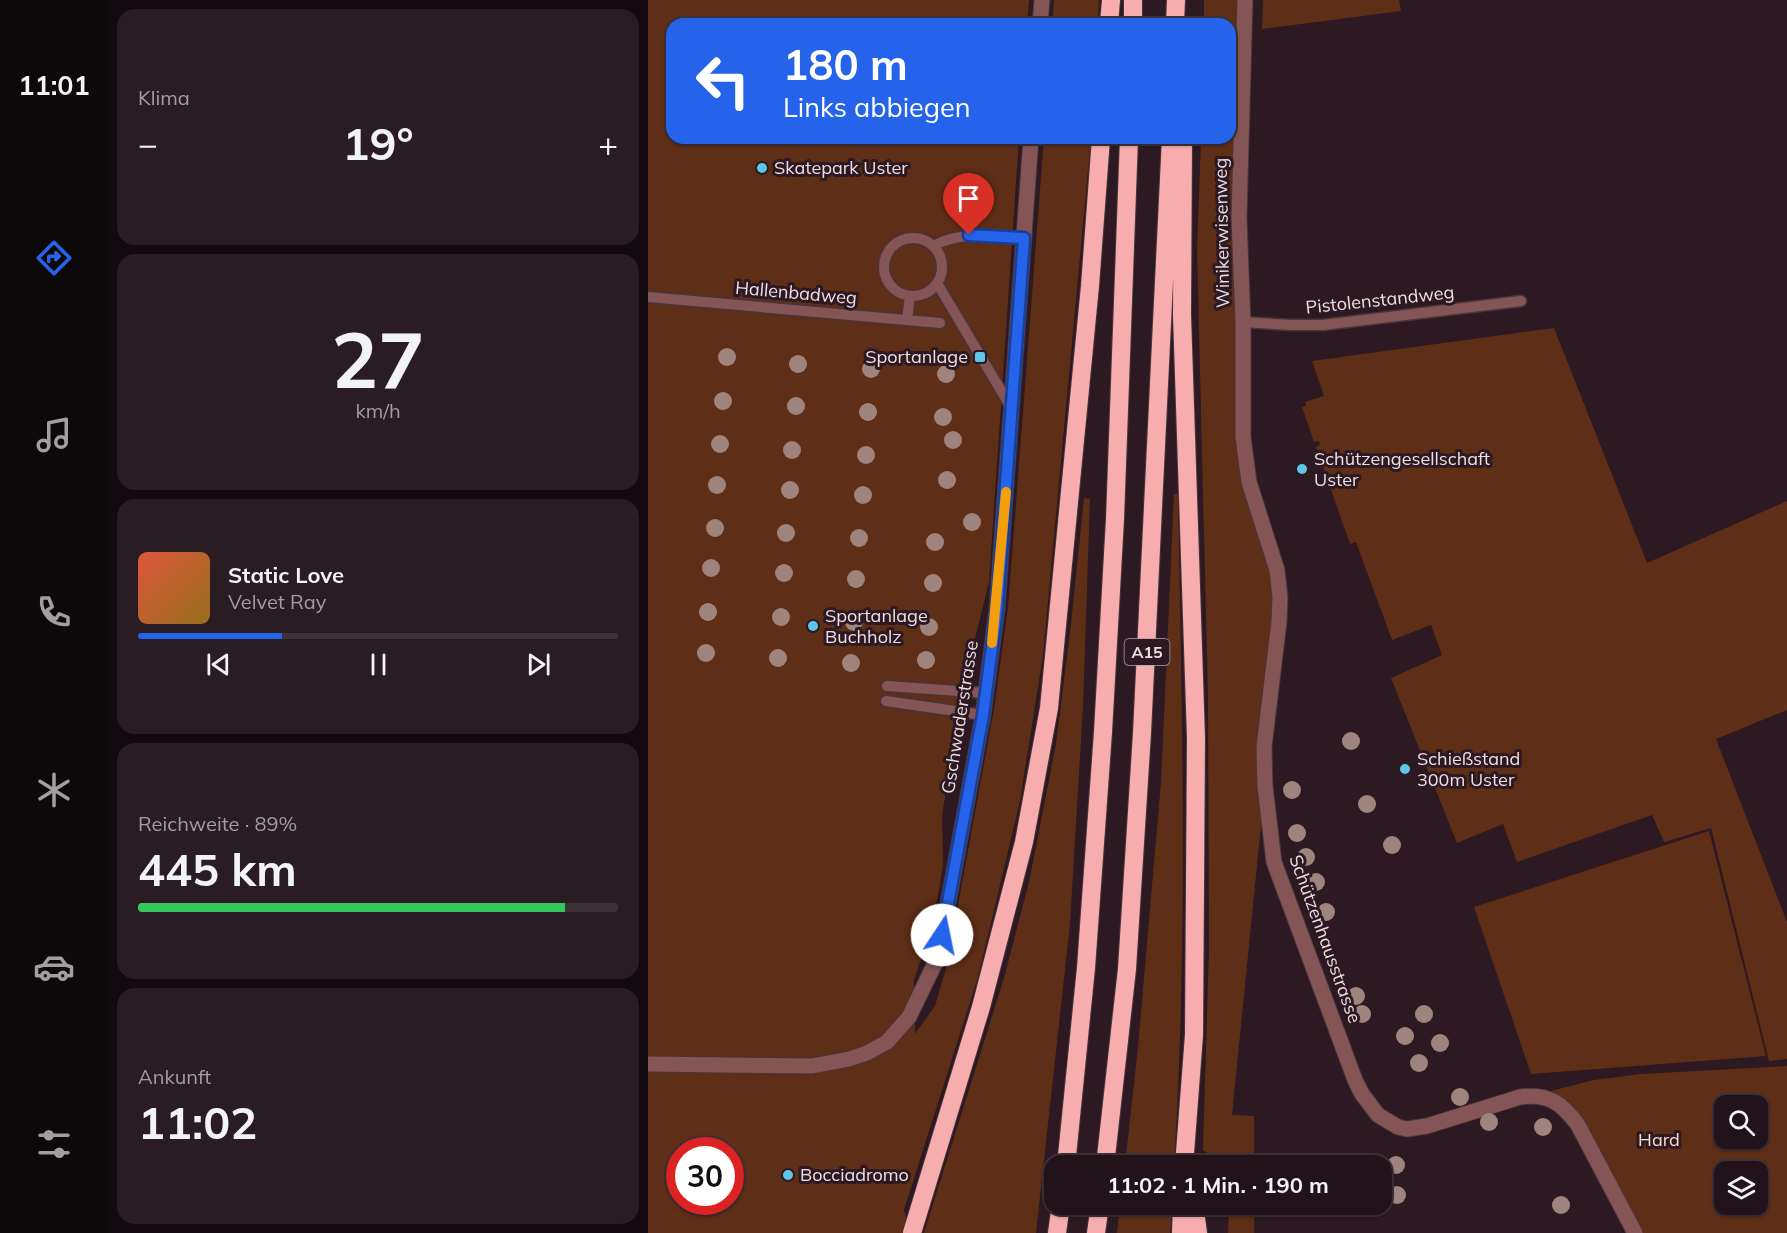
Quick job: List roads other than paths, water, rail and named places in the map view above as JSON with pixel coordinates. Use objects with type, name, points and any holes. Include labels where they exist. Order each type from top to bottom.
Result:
[{"type":"highway","points":[[1110,18],[1111,0]]},
{"type":"highway","points":[[1132,18],[1133,0]]},
{"type":"highway","points":[[1175,18],[1176,0]]},
{"type":"highway","points":[[912,1233],[981,1007],[1013,886],[1024,842],[1049,708],[1090,286],[1101,144]]},
{"type":"highway","name":"A15","points":[[1067,1155],[1086,968],[1103,732],[1115,519],[1129,144]]},
{"type":"highway","name":"A15","points":[[1106,1155],[1127,969],[1155,505],[1171,144]]},
{"type":"highway","points":[[1184,144],[1182,315],[1196,738],[1194,1035],[1184,1155]]},
{"type":"highway","points":[[1185,1139],[1187,1155]]},
{"type":"highway","points":[[1057,1233],[1059,1215]]},
{"type":"highway","points":[[1096,1233],[1098,1215]]},
{"type":"highway","points":[[1181,1233],[1182,1215]]},
{"type":"highway","points":[[1196,1215],[1198,1233]]},
{"type":"street","points":[[1040,18],[1042,0]]},
{"type":"street","name":"Winikerwisenweg","points":[[1243,322],[1239,218],[1245,0]]},
{"type":"street","name":"Gschwaderstrasse","points":[[648,1064],[812,1066],[841,1061],[867,1053],[887,1042],[909,1017],[938,957],[983,715],[997,609],[1031,144]]},
{"type":"street","name":"Schützenhausstrasse","points":[[1243,322],[1243,437],[1249,482],[1277,570],[1280,597],[1264,747],[1265,786],[1274,862],[1355,1080],[1362,1094],[1378,1115],[1398,1127],[1407,1129],[1427,1126],[1520,1097],[1535,1095],[1559,1104],[1578,1125],[1635,1233]]},
{"type":"lane","points":[[933,246],[947,238],[969,235],[1024,238]]},
{"type":"lane","points":[[915,237],[925,240],[939,254],[942,264],[937,283],[930,291],[921,295],[900,294],[892,288],[883,270],[888,250],[905,238],[915,237]]},
{"type":"lane","points":[[937,283],[1012,409]]},
{"type":"lane","points":[[908,320],[910,296]]},
{"type":"lane","name":"Hallenbadweg","points":[[648,297],[940,323]]},
{"type":"lane","name":"Pistolenstandweg","points":[[1243,322],[1323,325],[1521,301]]},
{"type":"lane","points":[[887,686],[986,693]]},
{"type":"lane","points":[[886,701],[983,715]]},
{"type":"place","name":"Skatepark Uster","points":[[762,168]]},
{"type":"place","name":"Sportanlage","points":[[980,357]]},
{"type":"place","name":"Schützengesellschaft Uster","points":[[1302,469]]},
{"type":"place","name":"Sportanlage Buchholz","points":[[813,626]]},
{"type":"place","name":"Schießstand 300m Uster","points":[[1405,769]]},
{"type":"place","name":"Bocciadromo","points":[[788,1175]]},
{"type":"park label","name":"Hard","points":[[1659,1140]]}]
